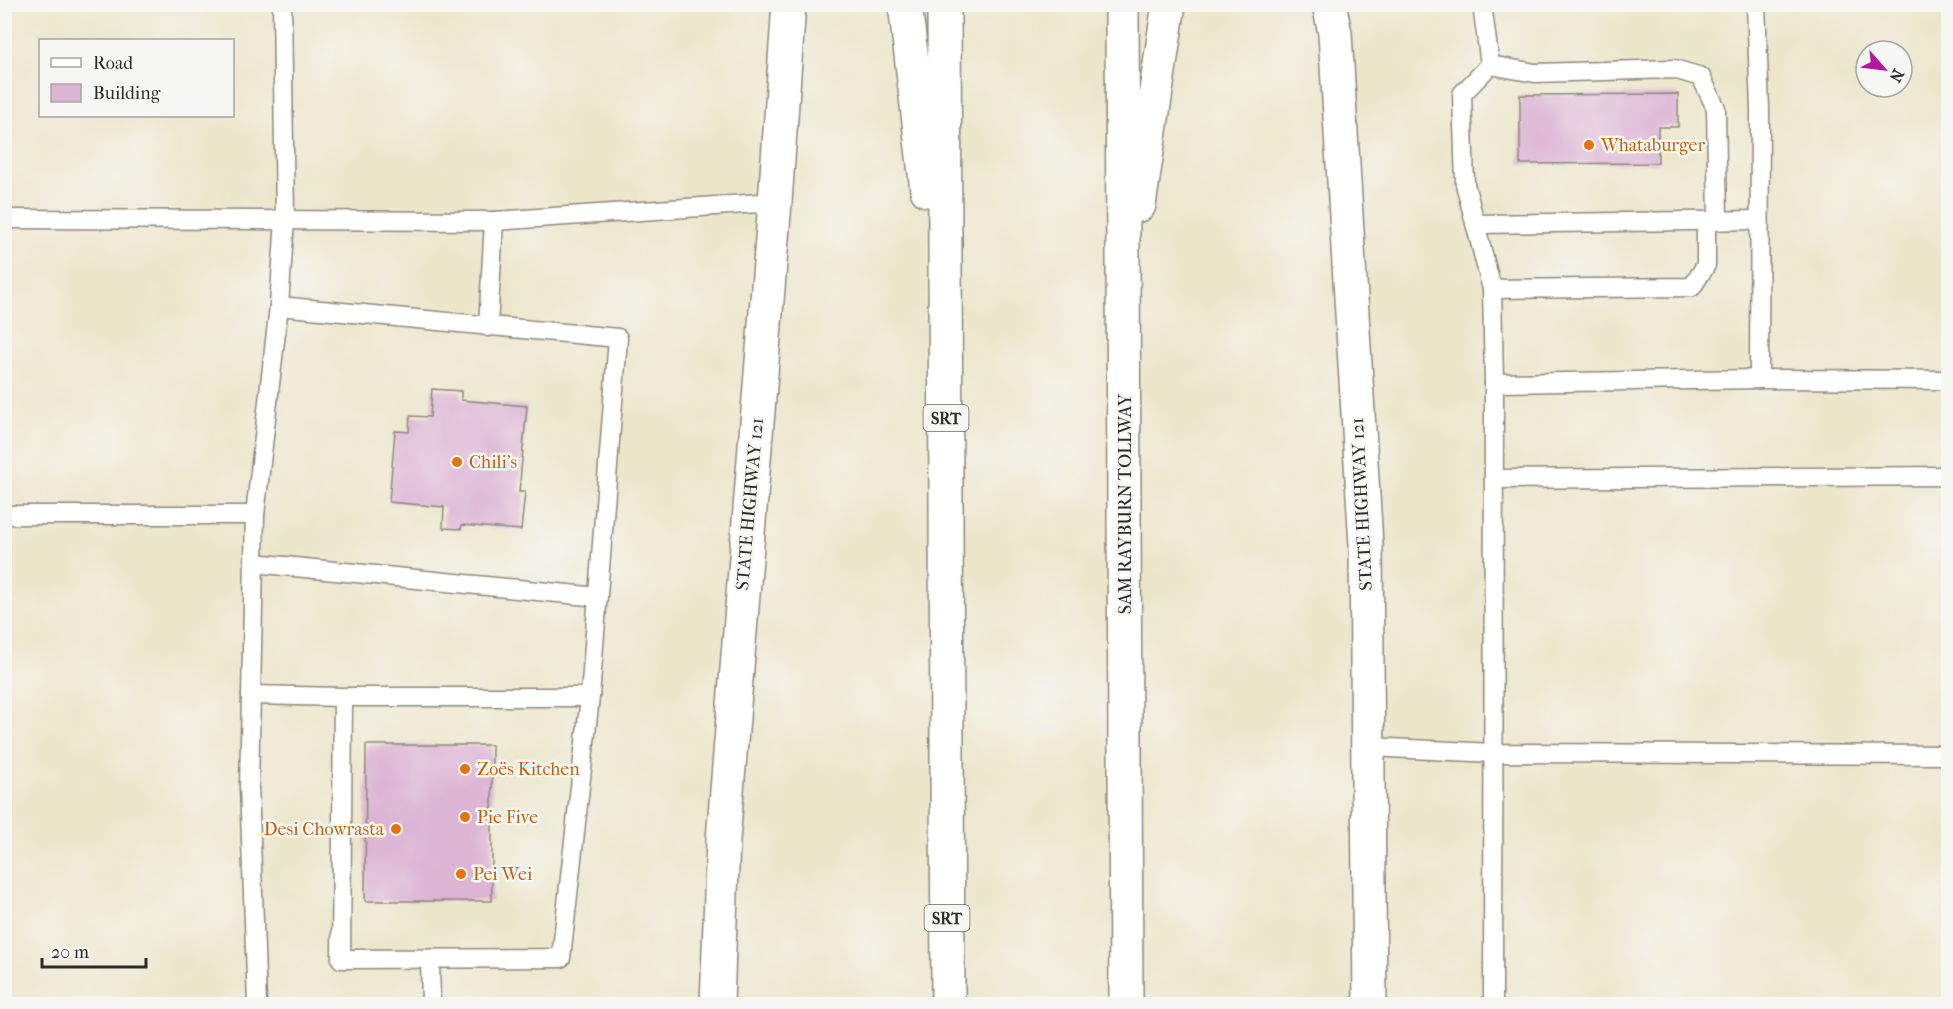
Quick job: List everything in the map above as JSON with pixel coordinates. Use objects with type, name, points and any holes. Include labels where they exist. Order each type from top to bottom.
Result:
[{"type":"main road","name":"STATE HIGHWAY 121","points":[[717,1005],[723,840],[776,202],[789,4]]},
{"type":"main road","points":[[905,4],[946,344]]},
{"type":"main road","name":"SRT","points":[[944,4],[948,1005]]},
{"type":"main road","name":"SAM RAYBURN TOLLWAY","points":[[1122,4],[1126,1005]]},
{"type":"main road","points":[[1124,308],[1169,4]]},
{"type":"main road","name":"STATE HIGHWAY 121","points":[[1329,4],[1335,33],[1366,545],[1370,1005]]},
{"type":"lane","points":[[256,1005],[249,786],[255,515],[279,306],[285,220],[282,4]]},
{"type":"lane","points":[[1482,4],[1490,65]]},
{"type":"lane","points":[[1756,4],[1760,110],[1759,379]]},
{"type":"lane","points":[[1490,65],[1535,73],[1674,69],[1701,77],[1716,108],[1712,221],[1706,265],[1692,287],[1492,289]]},
{"type":"lane","points":[[1490,65],[1462,94],[1465,184],[1492,289],[1494,383],[1493,1005]]},
{"type":"lane","points":[[4,219],[494,221],[776,202]]},
{"type":"lane","points":[[1475,224],[1760,220]]},
{"type":"lane","points":[[488,327],[494,221]]},
{"type":"lane","points":[[279,306],[618,339],[590,697],[561,958],[341,959],[343,697]]},
{"type":"lane","points":[[1494,383],[1759,379],[1948,380]]},
{"type":"lane","points":[[1494,479],[1948,476]]},
{"type":"lane","points":[[4,515],[255,515]]},
{"type":"lane","points":[[254,563],[598,597]]},
{"type":"lane","points":[[251,695],[590,697]]},
{"type":"lane","points":[[1369,747],[1494,753],[1948,755]]},
{"type":"lane","points":[[430,959],[431,1005]]},
{"type":"building","name":"Whataburger","points":[[1678,94],[1678,127],[1658,127],[1658,163],[1520,164],[1520,95]]},
{"type":"building","name":"Chili's","points":[[432,389],[461,391],[461,400],[527,406],[519,492],[525,492],[521,530],[462,525],[461,529],[443,528],[444,507],[389,502],[395,431],[409,432],[410,416],[430,417]]},
{"type":"building","points":[[366,745],[492,745],[492,901],[365,901]]},
{"type":"place","name":"Whataburger","points":[[1589,145]]},
{"type":"place","name":"Chili's","points":[[457,462]]},
{"type":"place","name":"Zoës Kitchen","points":[[465,769]]},
{"type":"place","name":"Pie Five","points":[[465,817]]},
{"type":"place","name":"Desi Chowrasta","points":[[396,829]]},
{"type":"place","name":"Pei Wei","points":[[461,874]]}]
